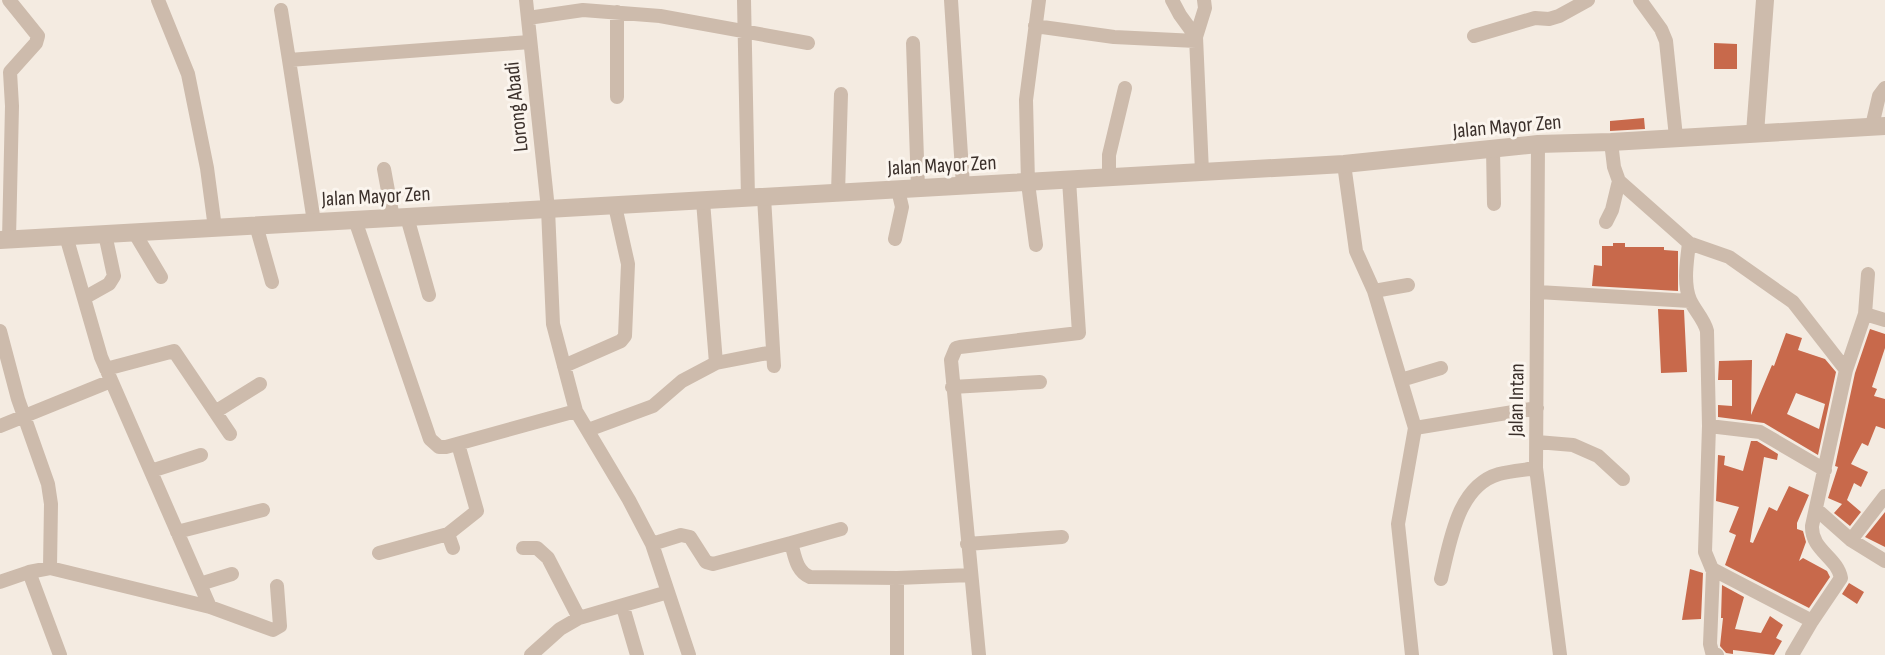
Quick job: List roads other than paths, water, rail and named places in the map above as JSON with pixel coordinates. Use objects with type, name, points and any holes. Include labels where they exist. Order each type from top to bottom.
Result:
[{"type":"street","points":[[4,239],[12,106],[10,72],[36,43],[38,36],[9,0]]},
{"type":"street","points":[[158,0],[188,74],[207,168],[215,228]]},
{"type":"street","name":"Lorong Abadi","points":[[526,0],[548,209],[553,324],[576,411],[652,544],[689,655]]},
{"type":"street","points":[[588,430],[653,406],[682,381],[716,363],[774,359],[756,198],[744,0]]},
{"type":"street","points":[[951,0],[963,186]]},
{"type":"street","points":[[1036,245],[1028,183],[1026,100],[1039,0]]},
{"type":"street","points":[[1172,0],[1196,39]]},
{"type":"street","points":[[1202,172],[1196,39],[1205,8],[1204,0]]},
{"type":"street","points":[[1474,36],[1535,18],[1549,19],[1559,16],[1588,0]]},
{"type":"street","points":[[1640,0],[1661,29],[1666,41],[1676,137]]},
{"type":"street","points":[[1755,133],[1765,0]]},
{"type":"street","points":[[281,10],[314,222]]},
{"type":"street","points":[[528,18],[583,10],[617,12],[660,16],[808,43]]},
{"type":"street","points":[[617,12],[617,97]]},
{"type":"street","points":[[1035,26],[1114,37],[1196,39]]},
{"type":"street","points":[[289,60],[530,42]]},
{"type":"street","points":[[914,43],[918,188]]},
{"type":"street","points":[[1109,178],[1109,155],[1125,88]]},
{"type":"street","points":[[1878,126],[1879,96],[1885,88]]},
{"type":"street","points":[[838,193],[841,94]]},
{"type":"street","name":"Jalan Mayor Zen","points":[[4,239],[1344,164],[1538,144],[1878,126]]},
{"type":"street","points":[[1611,142],[1619,181],[1689,243],[1729,257],[1793,302],[1846,370]]},
{"type":"street","name":"Jalan Intan","points":[[1538,144],[1536,468],[1560,655]]},
{"type":"street","points":[[1493,149],[1494,204]]},
{"type":"street","points":[[1344,164],[1356,251],[1374,292],[1415,428],[1398,524],[1412,655]]},
{"type":"street","points":[[384,169],[429,295]]},
{"type":"street","points":[[979,655],[951,360],[956,348],[1080,333],[1069,180]]},
{"type":"street","points":[[1606,222],[1619,181]]},
{"type":"street","points":[[895,239],[902,207],[898,190]]},
{"type":"street","points":[[703,201],[716,363]]},
{"type":"street","points":[[564,366],[621,341],[625,336],[628,264],[615,205]]},
{"type":"street","points":[[355,220],[430,439],[439,447],[576,411]]},
{"type":"street","points":[[256,225],[271,282]]},
{"type":"street","points":[[134,232],[161,276]]},
{"type":"street","points":[[84,298],[109,284],[114,276],[105,234]]},
{"type":"street","points":[[66,236],[108,375],[210,607]]},
{"type":"street","points":[[1689,243],[1686,273],[1690,301],[1705,323],[1707,331],[1709,426],[1705,552],[1713,570],[1710,649],[1717,655]]},
{"type":"street","points":[[1792,655],[1841,578],[1836,565],[1819,549],[1812,526],[1846,370],[1865,314],[1868,274]]},
{"type":"street","points":[[1374,292],[1408,285]]},
{"type":"street","points":[[1538,292],[1690,301]]},
{"type":"street","points":[[1865,314],[1885,320]]},
{"type":"street","points":[[0,331],[24,416],[48,484],[51,505],[50,568]]},
{"type":"street","points":[[0,426],[108,375],[173,351],[230,434]]},
{"type":"street","points":[[1401,380],[1441,368]]},
{"type":"street","points":[[953,387],[1040,382]]},
{"type":"street","points":[[215,412],[260,384]]},
{"type":"street","points":[[1415,428],[1537,408]]},
{"type":"street","points":[[1709,426],[1760,432],[1825,470]]},
{"type":"street","points":[[1536,442],[1573,445],[1598,456],[1623,479]]},
{"type":"street","points":[[379,553],[448,534],[477,511],[458,444]]},
{"type":"street","points":[[151,471],[201,455]]},
{"type":"street","points":[[1441,579],[1461,508],[1478,485],[1497,475],[1536,468]]},
{"type":"street","points":[[1851,540],[1885,496]]},
{"type":"street","points":[[1816,509],[1851,540],[1885,561]]},
{"type":"street","points":[[177,532],[263,510]]},
{"type":"street","points":[[652,544],[681,535],[690,537],[706,562],[713,564],[841,529]]},
{"type":"street","points":[[448,534],[453,548]]},
{"type":"street","points":[[967,544],[1062,537]]},
{"type":"street","points":[[790,543],[799,569],[810,577],[971,575]]},
{"type":"street","points":[[523,548],[537,548],[548,558],[579,618]]},
{"type":"street","points":[[0,582],[50,568],[210,607],[267,629],[278,629],[277,586]]},
{"type":"street","points":[[1713,570],[1812,621]]},
{"type":"street","points":[[29,572],[60,655]]},
{"type":"street","points":[[200,584],[232,574]]},
{"type":"street","points":[[897,578],[897,655]]},
{"type":"street","points":[[536,653],[560,629],[579,618],[668,592]]},
{"type":"street","points":[[623,607],[637,655]]}]
